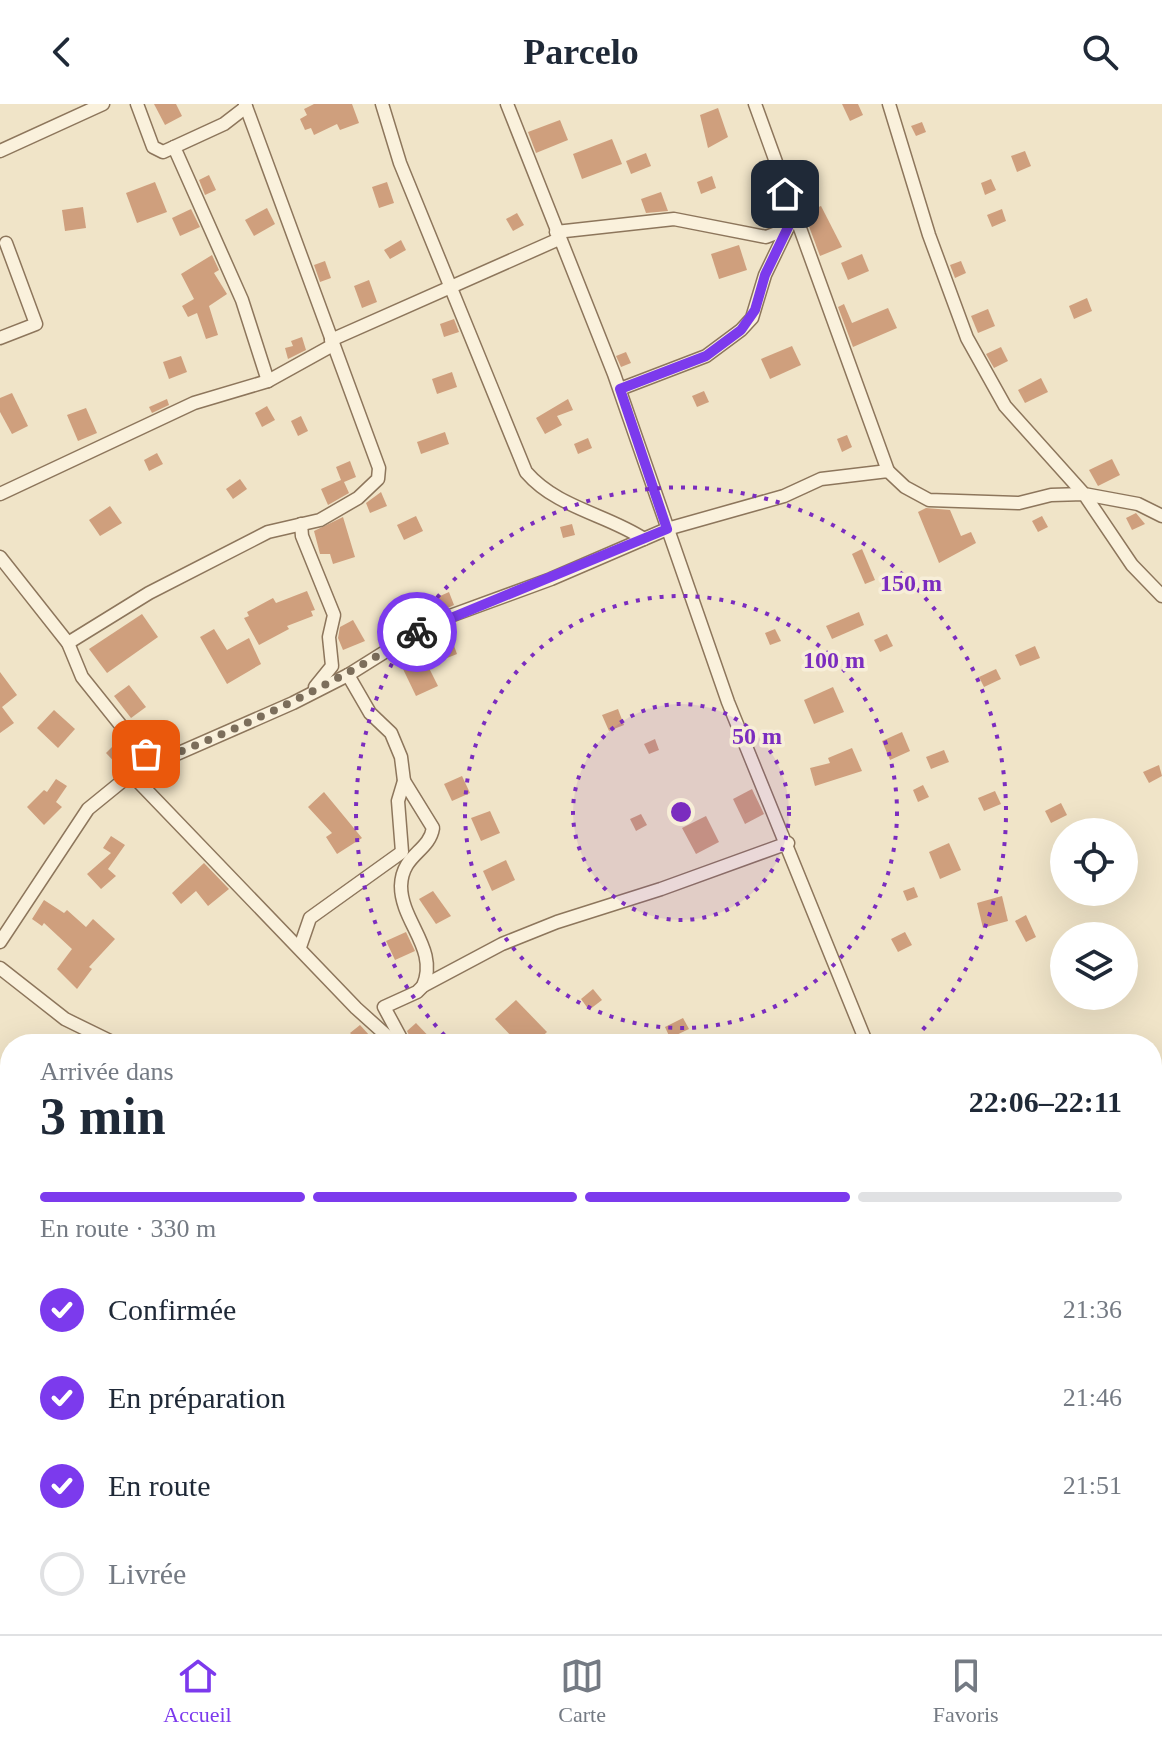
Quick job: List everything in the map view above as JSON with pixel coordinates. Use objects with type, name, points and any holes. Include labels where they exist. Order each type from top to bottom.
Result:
[{"type":"street","points":[[0,151],[103,104]]},
{"type":"street","points":[[68,643],[149,593],[255,539],[320,520],[358,498],[379,475],[376,458],[246,106],[224,124],[163,152],[153,147],[137,104]]},
{"type":"street","points":[[382,104],[400,163],[526,472],[581,510],[629,529],[644,539]]},
{"type":"street","points":[[507,104],[620,389],[728,702],[788,843],[863,1034]]},
{"type":"street","points":[[755,104],[790,223],[843,341],[888,471],[905,487],[929,500],[1019,503],[1040,497],[1084,494],[1138,504],[1162,516]]},
{"type":"street","points":[[889,104],[929,235],[967,338],[1005,406],[1084,494],[1132,565],[1162,596]]},
{"type":"street","points":[[174,147],[242,300],[268,381]]},
{"type":"street","points":[[0,494],[194,403],[268,381],[332,343],[558,236],[674,219],[766,237],[790,223]]},
{"type":"street","points":[[620,389],[706,356],[741,330],[755,310],[765,275],[790,223]]},
{"type":"street","points":[[0,338],[36,324],[6,243]]},
{"type":"street","points":[[0,942],[88,809],[131,774],[151,763],[293,703],[348,675],[431,623],[667,529],[784,496],[821,479],[888,471]]},
{"type":"street","points":[[293,703],[318,686],[332,666],[329,637],[334,615],[302,536],[301,524]]},
{"type":"street","points":[[622,549],[629,529]]},
{"type":"street","points":[[0,557],[68,643],[82,677],[151,763]]},
{"type":"street","points":[[300,947],[310,918],[381,871],[402,852],[398,801],[404,781],[402,761],[391,733],[370,713],[348,675]]},
{"type":"street","points":[[131,774],[356,1008],[385,1034]]},
{"type":"street","points":[[404,781],[433,828],[427,841],[408,860],[401,885],[403,908],[427,957],[423,986]]},
{"type":"street","points":[[399,1034],[384,1007],[502,944],[557,922],[661,889],[788,843]]},
{"type":"street","points":[[0,968],[65,1019],[93,1034]]},
{"type":"building","points":[[154,104],[176,104],[182,116],[165,125]]},
{"type":"building","points":[[314,104],[352,104],[359,123],[340,130],[337,124],[314,135],[311,128],[305,130],[300,119],[307,115],[304,109]]},
{"type":"building","points":[[842,104],[858,104],[863,115],[850,121]]},
{"type":"building","points":[[718,108],[728,137],[708,148],[700,115]]},
{"type":"building","points":[[560,120],[568,140],[536,153],[528,132]]},
{"type":"building","points":[[922,122],[926,132],[916,136],[911,126]]},
{"type":"building","points":[[612,139],[622,164],[582,179],[573,154]]},
{"type":"building","points":[[1025,151],[1031,166],[1017,172],[1011,156]]},
{"type":"building","points":[[646,153],[651,166],[631,174],[626,161]]},
{"type":"building","points":[[209,175],[216,190],[205,195],[199,180]]},
{"type":"building","points":[[712,176],[716,188],[701,194],[697,182]]},
{"type":"building","points":[[991,179],[996,190],[985,195],[981,183]]},
{"type":"building","points":[[155,182],[167,212],[137,223],[126,193]]},
{"type":"building","points":[[387,182],[394,203],[379,208],[372,187]]},
{"type":"building","points":[[661,192],[668,211],[646,213],[641,199]]},
{"type":"building","points":[[770,197],[776,214],[758,221],[751,204]]},
{"type":"building","points":[[821,206],[842,247],[820,256],[804,213]]},
{"type":"building","points":[[83,207],[86,228],[65,231],[62,210]]},
{"type":"building","points":[[267,208],[275,224],[254,236],[245,220]]},
{"type":"building","points":[[191,209],[200,227],[180,236],[172,218]]},
{"type":"building","points":[[1002,209],[1006,221],[992,227],[987,215]]},
{"type":"building","points":[[517,213],[524,225],[513,231],[506,219]]},
{"type":"building","points":[[401,240],[406,250],[390,259],[384,250]]},
{"type":"building","points":[[739,245],[747,270],[719,279],[711,254]]},
{"type":"building","points":[[862,254],[869,271],[848,280],[841,263]]},
{"type":"building","points":[[212,255],[219,270],[214,273],[227,294],[209,306],[218,335],[206,339],[197,313],[188,317],[182,306],[194,299],[181,274]]},
{"type":"building","points":[[325,261],[331,278],[320,282],[314,265]]},
{"type":"building","points":[[961,261],[966,273],[955,278],[950,265]]},
{"type":"building","points":[[369,280],[377,302],[362,308],[354,286]]},
{"type":"building","points":[[1087,298],[1092,311],[1074,319],[1069,306]]},
{"type":"building","points":[[844,304],[852,323],[888,308],[897,328],[853,347],[838,307]]},
{"type":"building","points":[[988,309],[995,326],[978,333],[971,316]]},
{"type":"building","points":[[454,319],[459,332],[444,337],[440,324]]},
{"type":"building","points":[[302,337],[306,350],[288,359],[285,348],[293,346],[291,341]]},
{"type":"building","points":[[792,346],[801,365],[770,379],[761,359]]},
{"type":"building","points":[[1001,347],[1008,361],[994,368],[986,354]]},
{"type":"building","points":[[626,352],[631,363],[621,367],[616,356]]},
{"type":"building","points":[[181,356],[187,372],[169,379],[163,362]]},
{"type":"building","points":[[452,372],[457,387],[437,394],[432,379]]},
{"type":"building","points":[[1041,378],[1048,392],[1025,403],[1018,390]]},
{"type":"building","points":[[704,391],[709,402],[697,407],[692,396]]},
{"type":"building","points":[[12,393],[28,426],[12,434],[0,412],[0,398]]},
{"type":"building","points":[[167,399],[169,405],[152,413],[149,407]]},
{"type":"building","points":[[568,399],[573,410],[557,416],[562,425],[545,434],[536,418]]},
{"type":"building","points":[[267,406],[275,420],[262,427],[255,413]]},
{"type":"building","points":[[86,408],[97,433],[78,441],[67,415]]},
{"type":"building","points":[[301,416],[308,431],[298,436],[291,421]]},
{"type":"building","points":[[445,432],[449,444],[421,454],[417,442]]},
{"type":"building","points":[[847,435],[852,447],[842,452],[837,439]]},
{"type":"building","points":[[588,438],[592,448],[578,454],[574,444]]},
{"type":"building","points":[[157,453],[163,464],[149,471],[144,460]]},
{"type":"building","points":[[1112,459],[1120,475],[1098,486],[1089,470]]},
{"type":"building","points":[[350,461],[356,477],[344,482],[349,493],[328,505],[321,489],[341,480],[336,467]]},
{"type":"building","points":[[240,479],[247,489],[233,499],[226,489]]},
{"type":"building","points":[[381,492],[387,506],[370,513],[366,503]]},
{"type":"building","points":[[110,506],[122,523],[100,536],[89,520]]},
{"type":"building","points":[[926,508],[950,510],[961,536],[971,532],[976,543],[939,563],[918,512]]},
{"type":"building","points":[[1136,513],[1145,524],[1132,530],[1126,518]]},
{"type":"building","points":[[416,516],[423,531],[404,540],[397,525]]},
{"type":"building","points":[[1042,516],[1048,527],[1038,532],[1032,521]]},
{"type":"building","points":[[343,517],[355,557],[333,564],[330,554],[320,554],[314,531]]},
{"type":"building","points":[[572,524],[575,535],[563,538],[560,527]]},
{"type":"building","points":[[862,549],[875,580],[865,584],[852,554]]},
{"type":"building","points":[[307,591],[315,610],[311,611],[313,616],[287,626],[289,629],[259,645],[244,618],[249,616],[247,612],[273,598],[276,603]]},
{"type":"building","points":[[449,592],[454,605],[413,624],[405,608],[413,604],[410,600],[425,593],[429,601]]},
{"type":"building","points":[[859,612],[864,625],[832,639],[826,626]]},
{"type":"building","points":[[142,614],[158,637],[107,673],[89,649]]},
{"type":"building","points":[[353,620],[365,641],[343,650],[338,638],[340,627]]},
{"type":"building","points":[[214,629],[227,650],[249,638],[261,664],[227,684],[200,637]]},
{"type":"building","points":[[775,629],[781,641],[770,645],[765,633]]},
{"type":"building","points":[[887,634],[893,646],[880,652],[874,640]]},
{"type":"building","points":[[453,643],[457,654],[447,658],[442,647]]},
{"type":"building","points":[[1035,646],[1040,658],[1020,666],[1015,655]]},
{"type":"building","points":[[424,658],[438,686],[416,696],[403,669]]},
{"type":"building","points":[[996,669],[1001,679],[984,687],[979,677]]},
{"type":"building","points":[[0,672],[17,695],[2,707],[14,723],[0,733]]},
{"type":"building","points":[[129,685],[146,707],[131,718],[114,696]]},
{"type":"building","points":[[833,687],[844,712],[814,724],[804,700]]},
{"type":"building","points":[[618,709],[624,725],[609,731],[602,715]]},
{"type":"building","points":[[54,710],[75,729],[58,748],[37,728]]},
{"type":"building","points":[[902,732],[910,751],[890,760],[882,741]]},
{"type":"building","points":[[120,739],[136,758],[122,770],[106,753]]},
{"type":"building","points":[[655,739],[659,750],[649,754],[644,744]]},
{"type":"building","points":[[852,748],[862,771],[815,786],[810,768],[830,763],[828,758]]},
{"type":"building","points":[[944,750],[949,762],[931,769],[926,757]]},
{"type":"building","points":[[1159,765],[1162,776],[1149,783],[1143,772]]},
{"type":"building","points":[[462,776],[470,793],[452,801],[444,784]]},
{"type":"building","points":[[56,779],[67,786],[56,802],[62,807],[44,825],[27,807],[44,790],[47,792]]},
{"type":"building","points":[[923,785],[929,797],[918,802],[913,790]]},
{"type":"building","points":[[752,789],[764,814],[745,824],[733,799]]},
{"type":"building","points":[[995,791],[1001,804],[984,811],[978,798]]},
{"type":"building","points":[[324,792],[362,838],[337,854],[326,837],[332,833],[308,807]]},
{"type":"building","points":[[1061,803],[1067,815],[1050,818],[1050,821],[1045,811]]},
{"type":"building","points":[[490,811],[500,833],[481,841],[471,818]]},
{"type":"building","points":[[641,814],[647,825],[636,831],[630,819]]},
{"type":"building","points":[[706,816],[719,842],[696,854],[682,828]]},
{"type":"building","points":[[111,836],[125,845],[108,869],[116,876],[101,889],[87,874],[111,853],[103,848]]},
{"type":"building","points":[[949,843],[961,870],[940,879],[929,852]]},
{"type":"building","points":[[506,860],[515,880],[492,891],[483,871]]},
{"type":"building","points":[[204,863],[229,889],[208,906],[196,891],[181,904],[172,893]]},
{"type":"building","points":[[914,887],[918,897],[907,901],[903,891]]},
{"type":"building","points":[[433,891],[451,916],[436,924],[419,899]]},
{"type":"building","points":[[1002,896],[1008,921],[983,928],[977,903]]},
{"type":"building","points":[[44,900],[64,913],[67,910],[86,927],[93,919],[115,939],[89,967],[92,969],[77,989],[57,969],[72,949],[44,923],[42,926],[32,919]]},
{"type":"building","points":[[1026,915],[1036,937],[1026,942],[1015,921]]},
{"type":"building","points":[[406,932],[415,951],[395,960],[386,941]]},
{"type":"building","points":[[905,932],[912,945],[898,952],[891,939]]},
{"type":"building","points":[[593,989],[602,1000],[589,1010],[581,999]]},
{"type":"building","points":[[516,1000],[547,1032],[509,1034],[495,1019]]},
{"type":"building","points":[[683,1018],[689,1029],[668,1034],[665,1027]]},
{"type":"building","points":[[416,1023],[426,1034],[408,1034],[407,1031]]},
{"type":"building","points":[[360,1025],[368,1034],[351,1034]]},
{"type":"way so far","points":[[146,754],[151,763],[220,736],[348,675],[417,632]]},
{"type":"route","points":[[417,632],[431,623],[551,579],[667,529],[620,389],[706,356],[727,342],[752,318],[765,275],[793,217],[785,194]]}]
